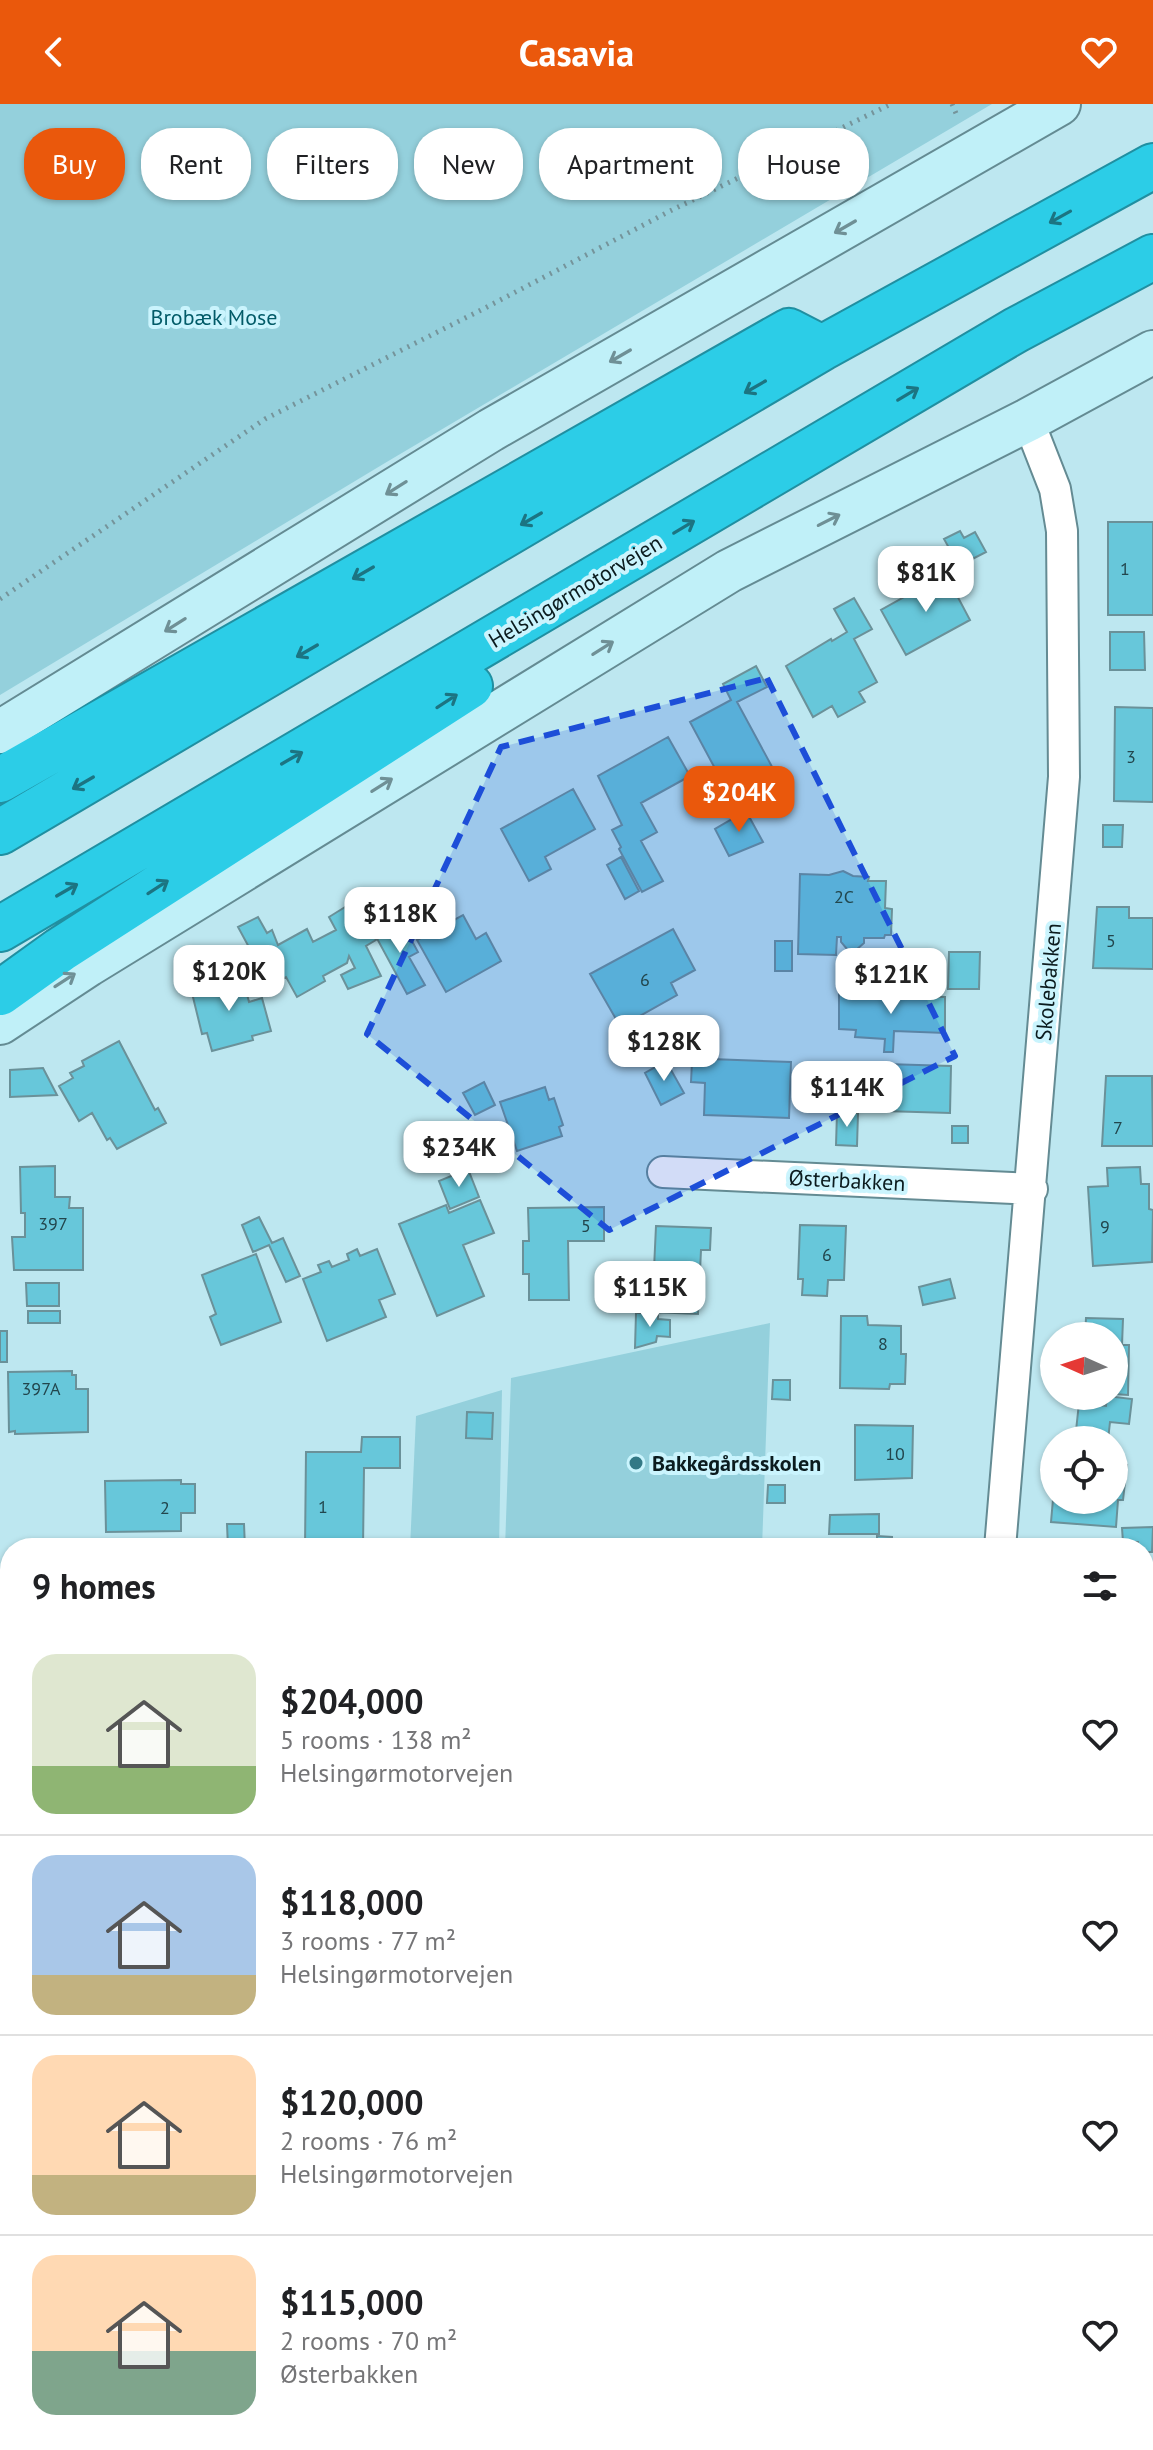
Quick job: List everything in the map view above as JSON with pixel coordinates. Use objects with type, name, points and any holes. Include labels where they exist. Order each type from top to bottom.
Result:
[{"type":"highway","points":[[0,832],[822,348],[1153,166]]},
{"type":"highway","name":"Helsingørmotorvejen","points":[[0,929],[1016,330],[1153,257]]},
{"type":"highway","points":[[0,780],[789,331],[822,348]]},
{"type":"highway","points":[[0,993],[60,950],[497,669],[536,614]]},
{"type":"street","points":[[0,732],[491,430],[1059,104]]},
{"type":"street","points":[[0,1023],[88,965],[729,571],[1028,420],[1153,352]]},
{"type":"street","name":"Skolebakken","points":[[1001,1538],[1032,1189],[1064,762],[1062,531],[1055,489],[1028,420]]},
{"type":"street","name":"Østerbakken","points":[[663,1172],[1032,1189]]},
{"type":"path","points":[[0,599],[265,419],[670,211],[891,104]]},
{"type":"path","points":[[952,104],[959,119]]},
{"type":"highlighted area","points":[[767,678],[955,1056],[609,1230],[367,1034],[501,747]]},
{"type":"green space","name":"Brobæk Mose","points":[[0,104],[992,104],[869,177],[869,128],[738,128],[738,200],[830,200],[0,695]]},
{"type":"green space","name":"Bakkegårdsskolen","points":[[770,1323],[762,1538],[505,1538],[511,1378]]},
{"type":"green space","points":[[502,1390],[499,1538],[410,1538],[416,1416]]},
{"type":"building","points":[[1108,522],[1153,522],[1153,615],[1108,615]]},
{"type":"building","points":[[960,531],[964,538],[975,532],[986,552],[959,566],[944,539]]},
{"type":"building","points":[[944,571],[970,620],[906,655],[881,610]]},
{"type":"building","points":[[854,598],[872,629],[854,639],[877,682],[859,692],[865,702],[838,717],[832,706],[813,717],[786,666],[847,632],[834,609]]},
{"type":"building","points":[[1110,632],[1144,632],[1145,670],[1110,670]]},
{"type":"building","points":[[756,666],[767,687],[737,702],[777,776],[732,800],[690,722],[731,700],[723,684]]},
{"type":"building","points":[[1115,707],[1153,708],[1153,802],[1114,801]]},
{"type":"building","points":[[668,737],[690,776],[641,803],[657,832],[641,841],[663,881],[642,892],[619,849],[621,847],[612,830],[622,825],[598,776]]},
{"type":"building","points":[[573,789],[595,829],[545,857],[551,869],[529,881],[501,829]]},
{"type":"building","points":[[746,811],[763,842],[729,856],[715,829]]},
{"type":"building","points":[[1103,825],[1123,825],[1122,847],[1103,847]]},
{"type":"building","points":[[621,857],[639,891],[625,899],[607,865]]},
{"type":"building","points":[[843,871],[853,876],[869,877],[868,881],[886,881],[885,908],[892,909],[891,935],[864,938],[864,943],[856,950],[847,949],[841,937],[837,937],[836,955],[798,954],[800,874],[829,875]]},
{"type":"building","points":[[355,901],[376,940],[366,946],[381,976],[348,989],[341,975],[355,968],[349,956],[347,963],[323,976],[325,981],[297,997],[286,977],[270,986],[238,927],[258,917],[267,933],[272,930],[278,945],[307,929],[313,942],[336,930],[329,917]]},
{"type":"building","points":[[1097,907],[1129,907],[1129,918],[1153,918],[1153,969],[1093,968]]},
{"type":"building","points":[[463,915],[476,939],[486,933],[501,961],[446,992],[417,940]]},
{"type":"building","points":[[400,919],[418,952],[409,957],[425,985],[407,994],[374,933]]},
{"type":"building","points":[[673,929],[695,970],[671,983],[677,995],[640,1016],[654,1042],[635,1052],[590,974]]},
{"type":"building","points":[[775,941],[792,941],[792,971],[775,971]]},
{"type":"building","points":[[949,952],[980,952],[979,989],[948,989]]},
{"type":"building","points":[[242,975],[249,1002],[262,998],[271,1031],[252,1036],[253,1040],[212,1051],[207,1033],[202,1034],[191,989]]},
{"type":"building","points":[[839,994],[945,997],[945,1033],[894,1031],[893,1052],[884,1052],[885,1039],[855,1037],[856,1030],[839,1029]]},
{"type":"building","points":[[119,1041],[155,1110],[158,1108],[166,1123],[117,1149],[110,1138],[107,1140],[92,1113],[79,1121],[59,1086],[73,1078],[70,1073],[84,1066],[82,1061]]},
{"type":"building","points":[[693,1042],[712,1043],[711,1059],[791,1062],[789,1118],[704,1115],[705,1083],[691,1082]]},
{"type":"building","points":[[666,1061],[684,1093],[661,1105],[645,1073]]},
{"type":"building","points":[[852,1063],[951,1066],[950,1113],[850,1110]]},
{"type":"building","points":[[43,1068],[57,1095],[10,1097],[10,1070]]},
{"type":"building","points":[[1106,1076],[1152,1076],[1153,1146],[1102,1146]]},
{"type":"building","points":[[484,1082],[495,1105],[475,1115],[463,1093]]},
{"type":"building","points":[[545,1087],[549,1100],[554,1098],[563,1125],[559,1127],[562,1136],[517,1151],[500,1102]]},
{"type":"building","points":[[837,1113],[858,1113],[857,1146],[836,1145]]},
{"type":"building","points":[[952,1126],[968,1126],[968,1143],[952,1143]]},
{"type":"building","points":[[55,1166],[55,1197],[70,1197],[69,1208],[83,1208],[83,1270],[14,1270],[12,1237],[25,1237],[20,1167]]},
{"type":"building","points":[[1140,1167],[1141,1184],[1149,1184],[1149,1209],[1153,1210],[1152,1262],[1093,1266],[1088,1187],[1108,1186],[1107,1168]]},
{"type":"building","points":[[468,1169],[479,1197],[450,1209],[439,1181]]},
{"type":"building","points":[[480,1200],[494,1233],[463,1245],[484,1296],[437,1316],[399,1224],[446,1205],[449,1213]]},
{"type":"building","points":[[604,1207],[604,1241],[568,1241],[569,1300],[529,1300],[529,1274],[523,1274],[523,1241],[529,1241],[528,1208]]},
{"type":"building","points":[[259,1217],[272,1243],[283,1238],[300,1276],[286,1282],[269,1245],[253,1252],[242,1225]]},
{"type":"building","points":[[800,1225],[846,1226],[844,1280],[828,1280],[827,1296],[802,1295],[803,1279],[798,1279]]},
{"type":"building","points":[[656,1226],[711,1228],[710,1250],[701,1250],[698,1314],[652,1312]]},
{"type":"building","points":[[357,1249],[360,1256],[377,1249],[395,1294],[379,1300],[386,1317],[327,1341],[303,1279],[321,1272],[318,1265],[329,1261],[332,1267],[349,1260],[347,1254]]},
{"type":"building","points":[[256,1254],[281,1322],[221,1345],[210,1317],[216,1314],[202,1275]]},
{"type":"building","points":[[950,1279],[955,1298],[923,1305],[919,1287]]},
{"type":"building","points":[[26,1283],[59,1283],[59,1306],[27,1306]]},
{"type":"building","points":[[28,1311],[60,1311],[60,1323],[28,1323]]},
{"type":"building","points":[[636,1313],[658,1313],[658,1319],[670,1320],[670,1337],[657,1336],[656,1342],[635,1348]]},
{"type":"building","points":[[841,1316],[867,1316],[868,1325],[901,1326],[901,1354],[906,1354],[905,1384],[890,1384],[889,1389],[840,1388]]},
{"type":"building","points":[[1086,1318],[1123,1319],[1123,1322],[1086,1322]]},
{"type":"building","points":[[0,1331],[7,1331],[7,1362],[0,1362]]},
{"type":"building","points":[[72,1371],[72,1375],[76,1375],[76,1389],[88,1389],[88,1432],[9,1432],[8,1372]]},
{"type":"building","points":[[773,1380],[790,1380],[790,1400],[772,1399]]},
{"type":"building","points":[[1128,1399],[1132,1399],[1129,1424],[1110,1422],[1110,1426],[1077,1426],[1078,1410],[1128,1410]]},
{"type":"building","points":[[467,1412],[493,1413],[492,1439],[466,1438]]},
{"type":"building","points":[[855,1425],[913,1426],[912,1478],[855,1480]]},
{"type":"building","points":[[362,1437],[400,1437],[400,1468],[364,1468],[363,1538],[305,1538],[306,1452],[361,1452]]},
{"type":"building","points":[[181,1480],[181,1484],[195,1484],[195,1513],[181,1513],[181,1531],[106,1532],[105,1481]]},
{"type":"building","points":[[768,1485],[785,1485],[785,1503],[767,1503]]},
{"type":"building","points":[[879,1514],[879,1534],[829,1534],[830,1515]]},
{"type":"building","points":[[1052,1514],[1117,1514],[1116,1527],[1051,1522]]},
{"type":"building","points":[[227,1524],[244,1524],[245,1538],[228,1538]]},
{"type":"building","points":[[1153,1527],[1153,1538],[1123,1538],[1122,1528]]},
{"type":"place","name":"Bakkegårdsskolen","points":[[636,1463]]}]
